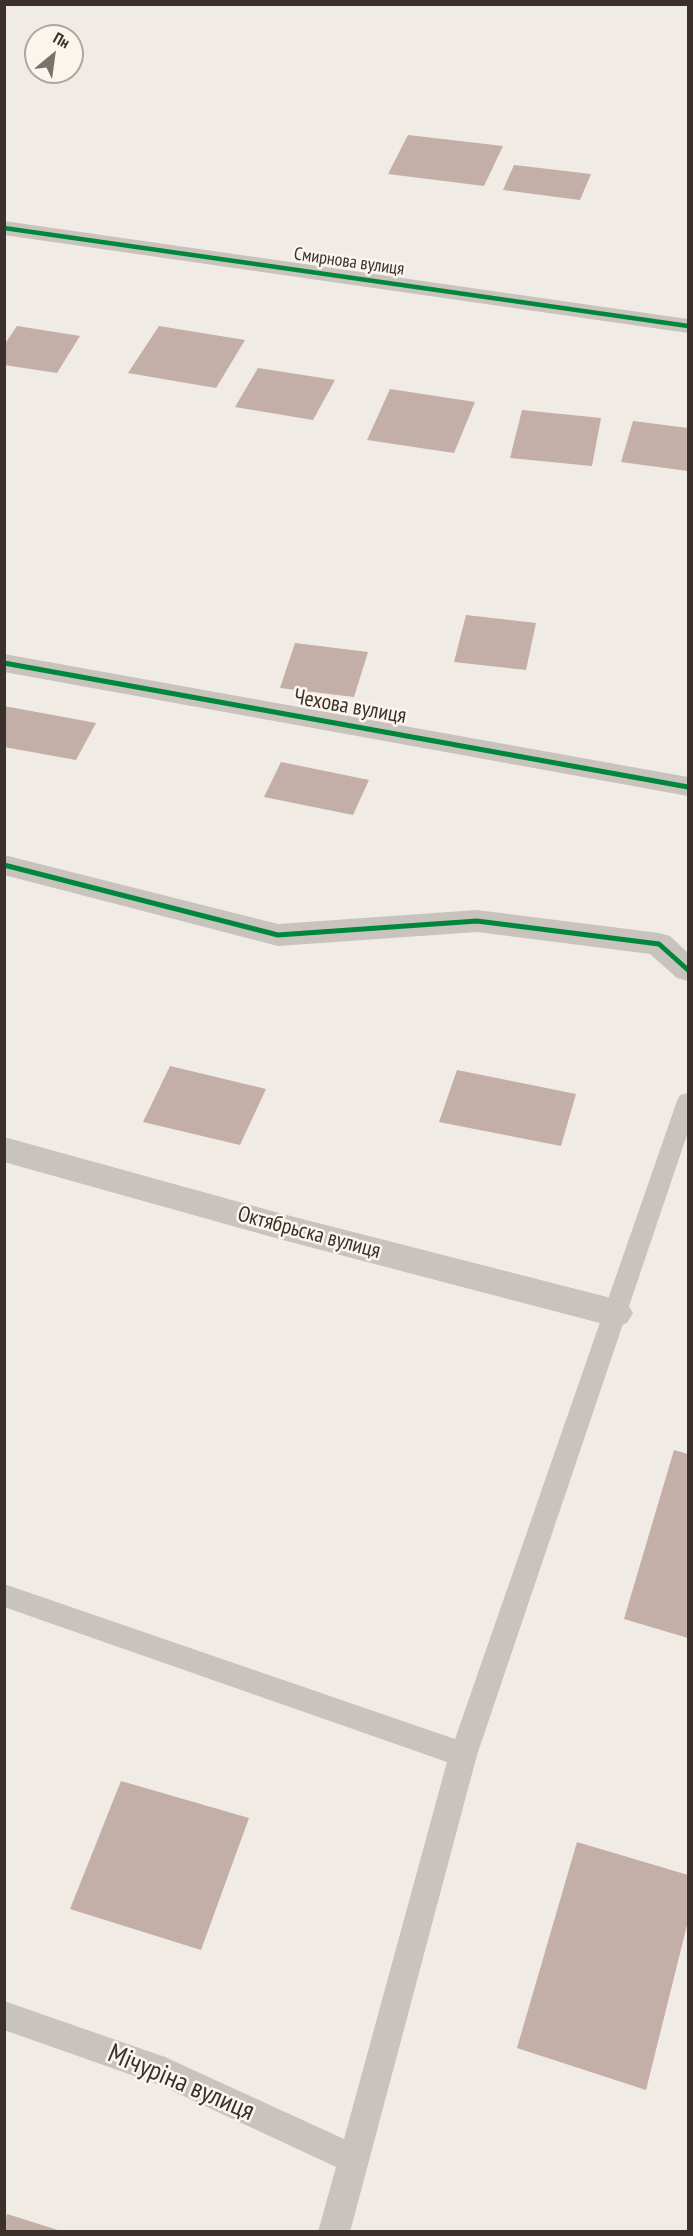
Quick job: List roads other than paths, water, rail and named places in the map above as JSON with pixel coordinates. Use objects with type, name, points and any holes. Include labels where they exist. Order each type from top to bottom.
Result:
[{"type":"street","name":"Смирнова вулиця","points":[[4,228],[688,326]]},
{"type":"street","name":"Чехова вулиця","points":[[4,663],[688,787]]},
{"type":"street","points":[[4,865],[278,935],[477,921],[659,944],[688,970]]},
{"type":"street","name":"Октябрьска вулиця","points":[[4,1149],[279,1226],[615,1313]]},
{"type":"lane","points":[[333,2232],[463,1755],[688,1101]]},
{"type":"lane","points":[[4,1596],[463,1755]]},
{"type":"lane","name":"Мічуріна вулиця","points":[[4,2015],[165,2072],[353,2159]]}]
